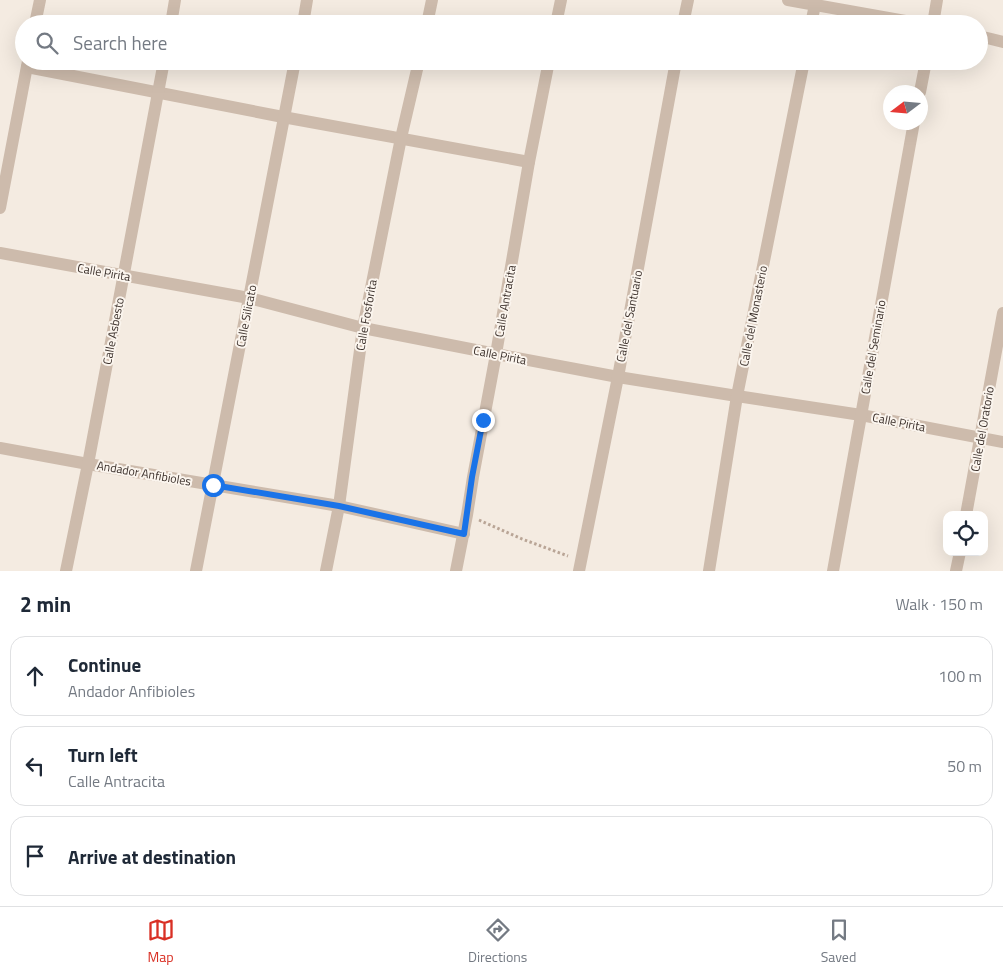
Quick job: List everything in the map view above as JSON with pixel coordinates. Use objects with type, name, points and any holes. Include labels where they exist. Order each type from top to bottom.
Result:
[{"type":"street","points":[[38,15],[40,0]]},
{"type":"street","points":[[172,15],[175,0]]},
{"type":"street","points":[[304,15],[307,0]]},
{"type":"street","points":[[429,15],[432,0]]},
{"type":"street","points":[[558,15],[561,0]]},
{"type":"street","points":[[686,15],[688,0]]},
{"type":"street","points":[[788,0],[815,2],[878,15]]},
{"type":"street","points":[[934,15],[937,0]]},
{"type":"street","points":[[813,15],[815,2]]},
{"type":"street","points":[[988,38],[1003,42]]},
{"type":"street","points":[[0,208],[27,70]]},
{"type":"street","points":[[55,70],[159,93],[529,162]]},
{"type":"street","name":"Calle Asbesto","points":[[66,571],[163,70]]},
{"type":"street","name":"Calle Silicato","points":[[196,571],[293,70]]},
{"type":"street","name":"Calle Fosforita","points":[[326,571],[339,506],[362,328],[416,70]]},
{"type":"street","name":"Calle Antracita","points":[[456,571],[547,70]]},
{"type":"street","name":"Calle del Santuario","points":[[580,566],[618,377],[674,70]]},
{"type":"street","name":"Calle del Monasterio","points":[[709,571],[737,396],[802,70]]},
{"type":"street","points":[[921,85],[924,70]]},
{"type":"street","name":"Calle del Seminario","points":[[833,571],[913,130]]},
{"type":"street","name":"Calle Pirita","points":[[0,253],[249,298],[362,328],[618,377],[861,415],[1003,442]]},
{"type":"street","name":"Calle del Oratorio","points":[[967,511],[1003,313]]},
{"type":"street","name":"Andador Anfibioles","points":[[0,448],[339,506],[464,534]]},
{"type":"street","points":[[956,571],[959,556]]},
{"type":"path","points":[[467,515],[580,566]]},
{"type":"route","points":[[213,485],[339,506],[464,534],[483,420]]}]
